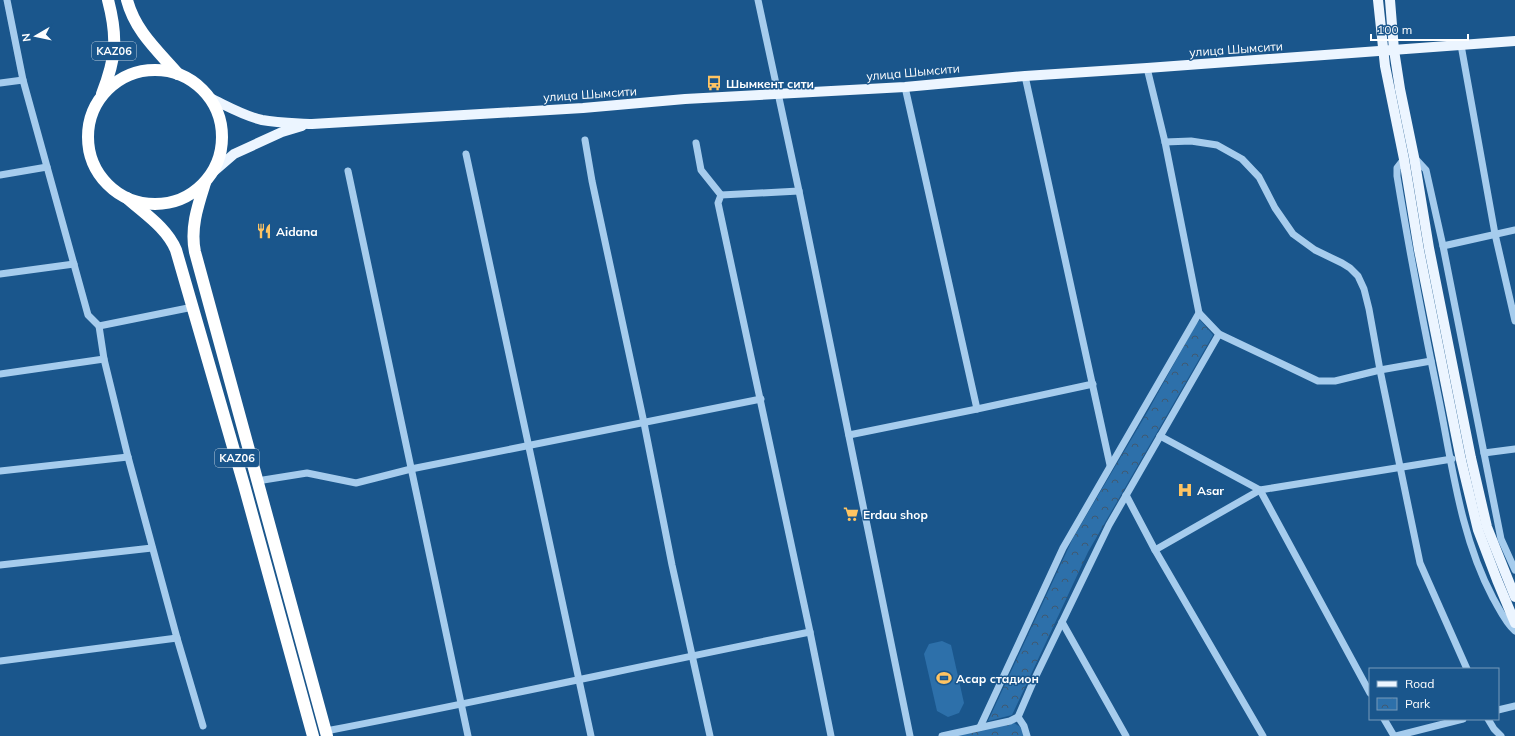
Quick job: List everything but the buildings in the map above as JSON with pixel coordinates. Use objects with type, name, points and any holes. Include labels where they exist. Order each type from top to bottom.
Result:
[{"type":"highway","name":"KАZ06","points":[[108,0],[114,22],[115,43],[112,63],[100,100],[90,123],[88,140],[91,156],[98,171],[105,181],[114,190],[128,198],[152,219],[172,240],[176,250],[244,485],[313,736]]},
{"type":"highway","name":"KАZ06","points":[[126,0],[136,25],[178,74]]},
{"type":"highway","name":"KАZ06","points":[[100,100],[114,85],[132,74],[149,70],[158,70],[178,74],[201,88],[210,98],[219,116],[222,135],[220,155],[208,178],[197,210],[193,242],[326,734]]},
{"type":"highway","name":"KАZ06","points":[[128,198],[148,204],[169,203],[188,196],[208,178]]},
{"type":"main road","points":[[1378,0],[1383,51],[1431,256],[1471,458],[1488,527],[1515,597]]},
{"type":"main road","points":[[1390,0],[1394,50],[1409,158],[1419,250],[1461,460],[1478,530],[1496,580],[1515,623]]},
{"type":"main road","name":"улица Шымсити","points":[[210,98],[248,116],[262,120],[312,124],[575,109],[685,99],[905,87],[1025,76],[1515,41]]},
{"type":"main road","name":"улица Шымсити","points":[[208,178],[234,154],[282,132],[312,124]]},
{"type":"street","points":[[7,0],[23,80],[88,315],[99,326],[104,359],[128,457],[152,548],[204,726]]},
{"type":"street","points":[[758,0],[799,191],[910,736]]},
{"type":"street","points":[[1461,45],[1495,234],[1515,321]]},
{"type":"street","points":[[1148,68],[1165,142],[1199,313],[1218,334],[1318,381],[1335,380],[1432,361]]},
{"type":"street","points":[[1025,76],[1110,465]]},
{"type":"street","points":[[0,83],[23,80]]},
{"type":"street","points":[[905,87],[977,409]]},
{"type":"street","points":[[585,140],[592,181],[644,423],[672,565],[710,736]]},
{"type":"street","points":[[1165,142],[1191,141],[1217,145],[1242,159],[1259,177],[1275,208],[1293,234],[1314,250],[1342,262],[1358,276],[1364,289],[1399,467],[1420,563],[1466,668]]},
{"type":"street","points":[[696,143],[701,170],[721,195]]},
{"type":"street","points":[[466,154],[591,736]]},
{"type":"street","points":[[1515,570],[1501,539],[1443,246],[1426,170],[1409,158],[1398,168],[1396,176],[1407,237],[1467,530],[1472,547],[1490,592],[1505,621],[1515,630]]},
{"type":"street","points":[[0,175],[47,167]]},
{"type":"street","points":[[348,171],[468,736]]},
{"type":"street","points":[[721,195],[799,191]]},
{"type":"street","points":[[721,195],[718,203],[761,399],[831,736]]},
{"type":"street","points":[[1443,246],[1515,230]]},
{"type":"street","points":[[0,274],[74,264]]},
{"type":"street","points":[[99,326],[193,307]]},
{"type":"street","points":[[980,728],[1063,548],[1199,313]]},
{"type":"street","points":[[942,736],[1010,721],[1018,717],[1034,680],[1109,525],[1218,334]]},
{"type":"street","points":[[0,374],[104,359]]},
{"type":"street","points":[[849,435],[1093,384]]},
{"type":"street","points":[[257,481],[307,473],[356,483],[411,469],[761,399]]},
{"type":"street","points":[[1160,436],[1260,490],[1369,691]]},
{"type":"street","points":[[1484,453],[1515,448]]},
{"type":"street","points":[[0,470],[128,457]]},
{"type":"street","points":[[1155,550],[1260,490],[1452,459]]},
{"type":"street","points":[[1126,495],[1155,550],[1263,736]]},
{"type":"street","points":[[1467,530],[1478,530]]},
{"type":"street","points":[[0,565],[152,548]]},
{"type":"street","points":[[1062,622],[1126,736]]},
{"type":"street","points":[[326,734],[810,632]]},
{"type":"street","points":[[0,661],[178,638]]},
{"type":"street","points":[[1499,710],[1515,706]]},
{"type":"street","points":[[1018,717],[1024,726],[1027,736]]},
{"type":"street","points":[[1385,720],[1395,736],[1459,720]]},
{"type":"street","points":[[1489,720],[1494,729],[1501,736]]},
{"type":"green space","points":[[1200,320],[1213,335],[1088,552],[1012,715],[988,721],[1073,538],[1148,411],[1196,324]]},
{"type":"green space","name":"Асар стадион","points":[[942,641],[951,645],[964,703],[959,713],[948,717],[937,711],[924,654],[929,644]]},
{"type":"green space","points":[[1014,723],[1022,728],[1024,736],[955,736]]},
{"type":"place","name":"Шымкент сити","points":[[714,83]]},
{"type":"place","name":"Aidana","points":[[264,231]]},
{"type":"place","name":"Asar","points":[[1185,490]]},
{"type":"place","name":"Erdau shop","points":[[851,514]]},
{"type":"place","name":"Асар стадион","points":[[944,678]]}]
